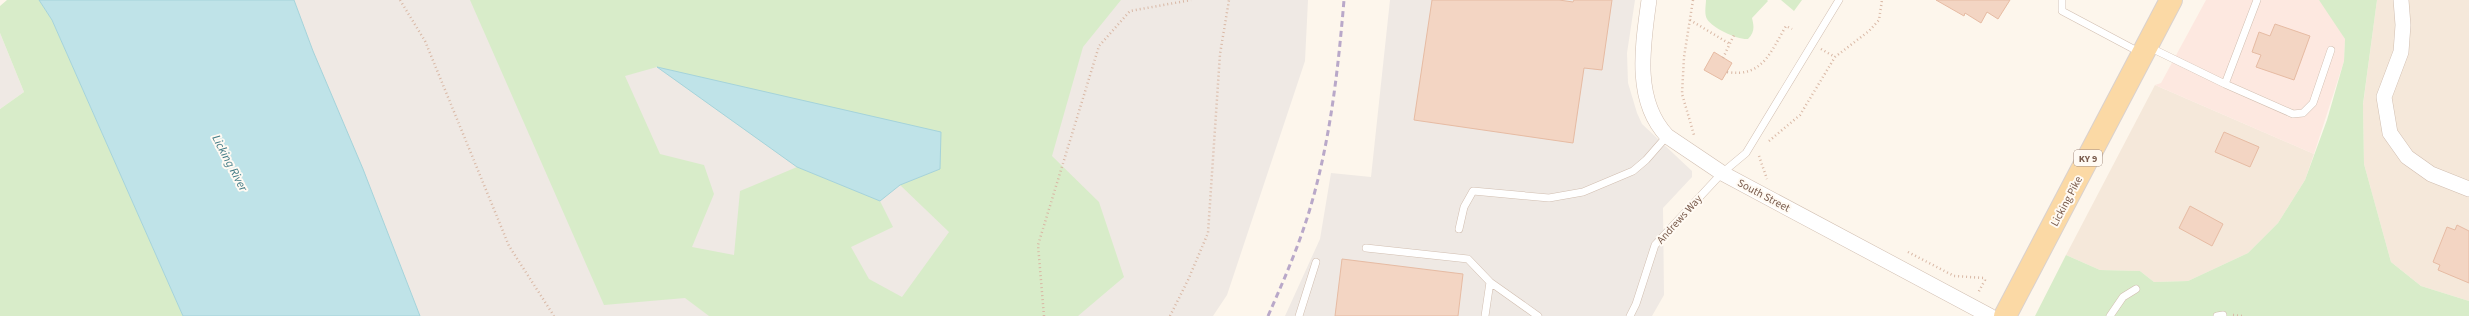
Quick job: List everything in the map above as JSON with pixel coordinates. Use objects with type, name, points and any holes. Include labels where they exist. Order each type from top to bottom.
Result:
[{"type":"main road","name":"Licking Pike","points":[[2006,316],[2171,0]]},
{"type":"street","name":"South Street","points":[[1649,0],[1641,63],[1650,105],[1658,124],[1666,136],[1722,173],[1990,316]]},
{"type":"street","points":[[2401,0],[2403,25],[2401,52],[2384,98],[2390,133],[2407,157],[2431,174],[2469,189]]},
{"type":"lane","name":"Andrews Way","points":[[1630,316],[1636,304],[1655,245],[1722,173],[1746,153],[1839,0]]},
{"type":"lane","points":[[2062,0],[2062,11],[2145,50],[2293,114],[2303,113],[2313,102],[2331,50]]},
{"type":"lane","points":[[2224,84],[2257,0]]},
{"type":"lane","points":[[1458,229],[1464,207],[1474,190],[1549,198],[1582,192],[1633,171],[1646,160],[1666,136]]},
{"type":"lane","points":[[1366,248],[1468,259],[1490,282],[1538,316]]},
{"type":"lane","points":[[1299,316],[1316,262]]},
{"type":"lane","points":[[1485,316],[1490,282]]},
{"type":"lane","points":[[2110,316],[2123,296],[2136,289]]},
{"type":"path","points":[[400,0],[425,41],[509,246],[554,316]]},
{"type":"path","points":[[1044,316],[1038,245],[1099,46],[1130,11],[1191,0]]},
{"type":"path","points":[[1170,316],[1188,280],[1208,232],[1220,54],[1229,0]]},
{"type":"path","points":[[1693,0],[1682,94],[1695,138]]},
{"type":"path","points":[[1768,142],[1800,115],[1835,57],[1870,32],[1879,20],[1882,0]]},
{"type":"path","points":[[1690,20],[1730,44]]},
{"type":"path","points":[[1727,72],[1739,74],[1753,70],[1764,63],[1786,26],[1792,29]]},
{"type":"path","points":[[1724,58],[1734,35]]},
{"type":"path","points":[[1821,49],[1835,57]]},
{"type":"path","points":[[1759,154],[1759,161],[1767,179]]},
{"type":"path","points":[[1760,176],[1774,183]]},
{"type":"path","points":[[1905,251],[1954,276],[1984,278],[1985,280]]},
{"type":"shaded area","points":[[294,0],[1308,0],[1305,61],[1227,295],[1213,316],[420,316],[363,169],[313,51]]},
{"type":"shaded area","points":[[1390,0],[1635,0],[1627,53],[1628,83],[1637,113],[1642,124],[1692,171],[1692,177],[1663,208],[1664,295],[1652,316],[1285,316],[1320,239],[1331,173],[1371,177]]},
{"type":"shaded area","points":[[2206,0],[2319,0],[2327,9],[2345,39],[2344,61],[2314,154],[2155,85],[2161,83]]},
{"type":"shaded area","points":[[2377,0],[2469,0],[2469,301],[2421,286],[2391,262],[2364,164],[2363,105]]},
{"type":"shaded area","points":[[0,33],[24,92],[0,109]]},
{"type":"shaded area","points":[[2155,85],[2314,154],[2305,180],[2278,223],[2248,253],[2188,281],[2154,282],[2140,271],[2100,270],[2066,255]]},
{"type":"green space","points":[[7,0],[39,0],[52,20],[183,316],[0,316],[0,109],[24,92],[0,33],[0,6]]},
{"type":"green space","points":[[470,0],[1121,0],[1083,47],[1052,156],[1099,202],[1124,277],[1078,316],[709,316],[685,298],[604,305]],"holes":[[[657,67],[940,169],[900,185],[949,232],[902,297],[869,279],[851,247],[893,227],[880,201],[797,167],[740,191],[734,255],[692,247],[714,194],[704,165],[660,154],[625,76]]]},
{"type":"green space","points":[[1706,0],[1768,1],[1752,18],[1752,34],[1748,39],[1744,39],[1720,30],[1707,19],[1705,10]]},
{"type":"green space","points":[[1781,0],[1802,0],[1794,11]]},
{"type":"green space","points":[[2319,0],[2377,0],[2363,104],[2364,164],[2391,262],[2421,286],[2469,301],[2469,316],[2035,316],[2066,255],[2100,270],[2140,271],[2154,282],[2188,281],[2248,253],[2278,223],[2305,180],[2327,120],[2344,61],[2345,39]]},
{"type":"water","name":"Licking River","points":[[39,0],[294,0],[313,51],[363,169],[420,316],[183,316],[52,20]]},
{"type":"water","points":[[657,67],[941,132],[940,169],[900,185],[880,201],[797,167]]},
{"type":"building","points":[[1432,0],[1559,0],[1573,2],[1574,0],[1612,0],[1602,70],[1584,68],[1573,143],[1414,120]]},
{"type":"building","points":[[1936,0],[2010,0],[1998,19],[1987,12],[1981,23],[1965,13],[1964,16]]},
{"type":"building","points":[[2275,24],[2310,36],[2294,80],[2256,67],[2261,55],[2252,52],[2259,32],[2270,36]]},
{"type":"building","points":[[1714,52],[1732,63],[1722,80],[1704,70]]},
{"type":"building","points":[[2224,132],[2259,147],[2250,167],[2215,152]]},
{"type":"building","points":[[2190,206],[2223,224],[2212,246],[2179,228]]},
{"type":"building","points":[[2457,225],[2469,231],[2469,283],[2438,270],[2440,265],[2433,262],[2447,227],[2455,230]]},
{"type":"building","points":[[1342,259],[1463,274],[1458,316],[1335,316]]},
{"type":"railway","points":[[1268,316],[1300,239],[1316,186],[1328,133],[1332,107],[1344,0]]}]
